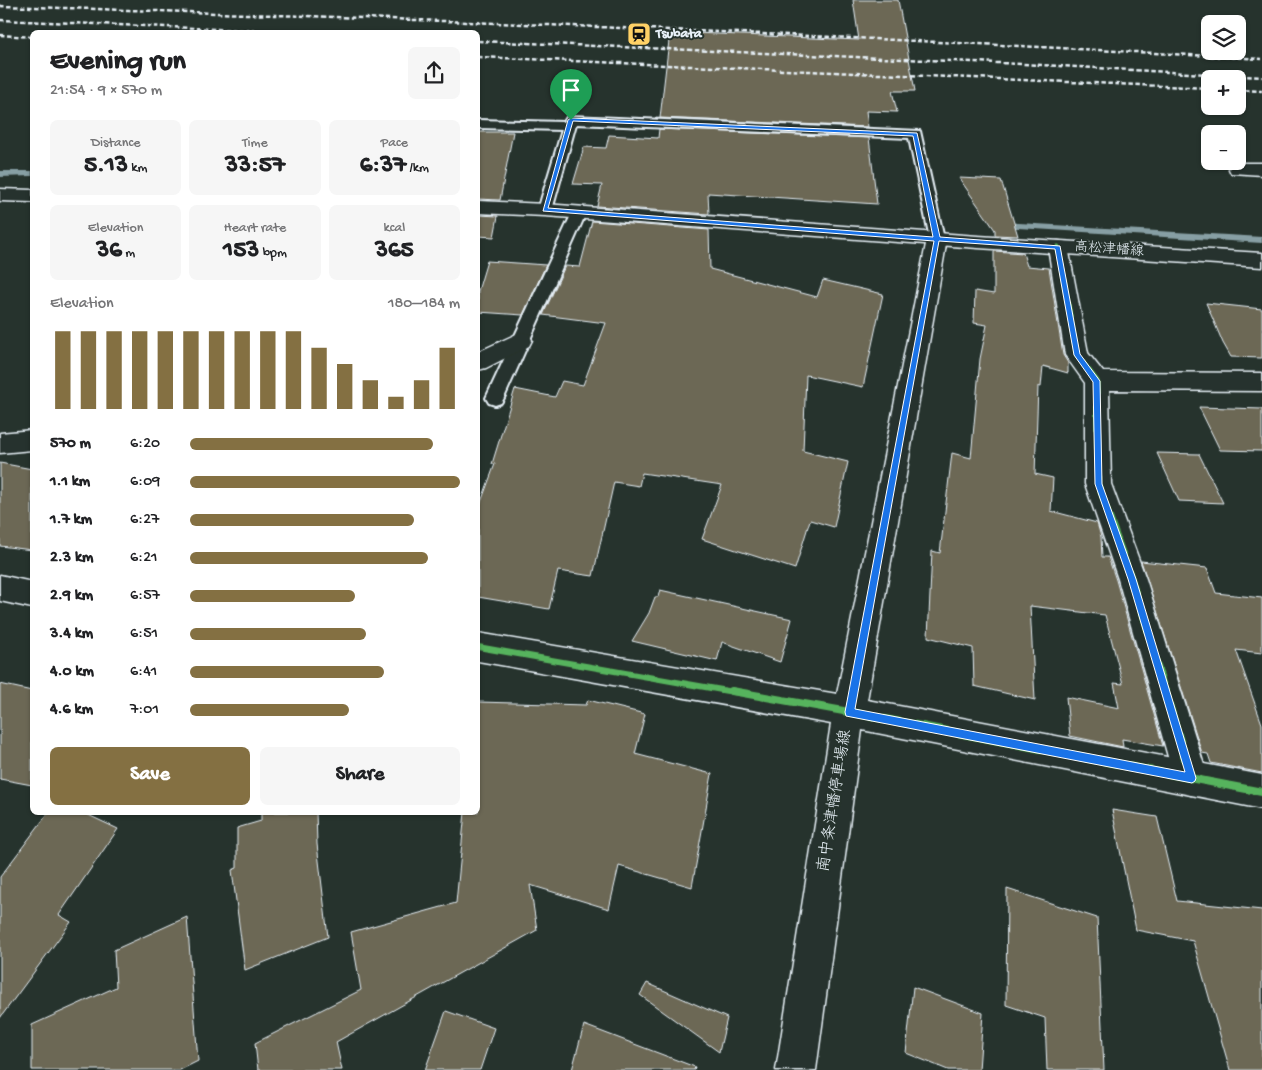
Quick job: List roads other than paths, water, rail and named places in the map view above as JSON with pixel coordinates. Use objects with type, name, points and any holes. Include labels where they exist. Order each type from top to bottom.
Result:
[{"type":"main road","points":[[1246,169],[1262,169]]},
{"type":"main road","points":[[0,195],[30,196]]},
{"type":"main road","name":"高松津幡線","points":[[480,208],[579,212],[937,239],[1262,260]]},
{"type":"main road","name":"南中条津幡停車場線","points":[[796,1070],[849,712],[937,239]]},
{"type":"main road","points":[[1058,247],[1077,355],[1096,381],[1098,484],[1132,579],[1192,778]]},
{"type":"main road","points":[[480,361],[521,340]]},
{"type":"main road","points":[[1096,381],[1262,382]]},
{"type":"main road","points":[[0,443],[30,440]]},
{"type":"main road","points":[[0,588],[30,595]]},
{"type":"main road","points":[[480,647],[849,712],[1262,792]]},
{"type":"lane","points":[[545,210],[571,120],[915,134],[937,239]]},
{"type":"lane","points":[[480,124],[569,126]]},
{"type":"lane","points":[[495,398],[579,212]]},
{"type":"waterway","points":[[0,174],[30,174]]},
{"type":"waterway","points":[[1003,225],[1262,240]]},
{"type":"railway","points":[[0,6],[631,28],[947,42],[1262,59]]},
{"type":"railway","points":[[0,20],[240,30]]},
{"type":"railway","points":[[0,35],[30,37]]},
{"type":"railway","points":[[480,41],[1022,64],[1262,77]]},
{"type":"railway","points":[[480,57],[1201,88]]},
{"type":"railway","points":[[1246,90],[1262,91]]},
{"type":"place","name":"Tsubata","points":[[639,34]]}]
